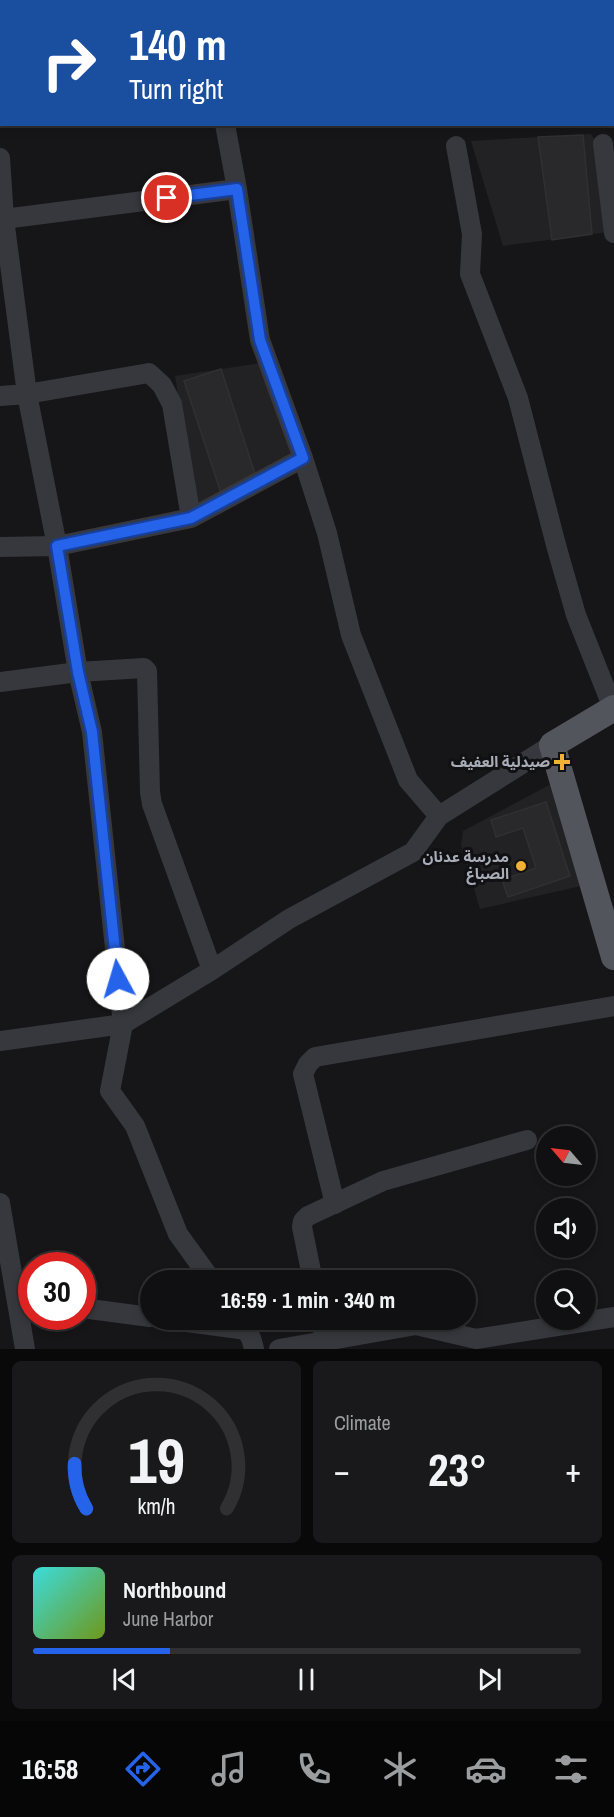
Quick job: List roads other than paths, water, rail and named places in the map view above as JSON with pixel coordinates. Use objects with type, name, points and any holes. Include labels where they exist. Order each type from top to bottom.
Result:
[{"type":"main road","points":[[614,709],[552,744],[614,957]]},
{"type":"street","points":[[225,126],[260,340],[303,458],[327,533],[351,635],[408,780],[440,816]]},
{"type":"street","points":[[603,144],[614,233]]},
{"type":"street","points":[[456,146],[472,234],[470,274],[518,398],[576,615],[614,709]]},
{"type":"street","points":[[0,158],[3,219],[27,394],[57,546],[78,672],[92,732],[123,1024],[110,1090],[135,1126],[178,1234],[204,1270]]},
{"type":"street","points":[[3,219],[237,189]]},
{"type":"street","points":[[0,396],[27,394],[149,373],[162,385],[172,404],[191,518]]},
{"type":"street","points":[[0,547],[57,546],[191,518],[303,458]]},
{"type":"street","points":[[0,682],[78,672],[144,668],[147,671],[151,798],[212,970]]},
{"type":"street","points":[[0,1041],[123,1024],[212,970],[289,919],[412,852],[440,816],[552,744]]},
{"type":"street","points":[[334,1204],[303,1074],[315,1057],[614,1006]]},
{"type":"street","points":[[311,1270],[302,1227],[303,1221],[308,1216],[383,1181],[527,1140]]},
{"type":"street","points":[[0,1203],[18,1275]]},
{"type":"street","points":[[96,1310],[140,1316]]},
{"type":"street","points":[[279,1349],[416,1325],[476,1339],[614,1317]]},
{"type":"street","points":[[25,1330],[25,1349]]},
{"type":"street","points":[[245,1330],[254,1349]]},
{"type":"street","points":[[323,1330],[326,1341]]},
{"type":"place","name":"صيدلية العفيف","points":[[562,762]]},
{"type":"place","name":"مدرسة عدنان الصباغ","points":[[521,866]]}]
